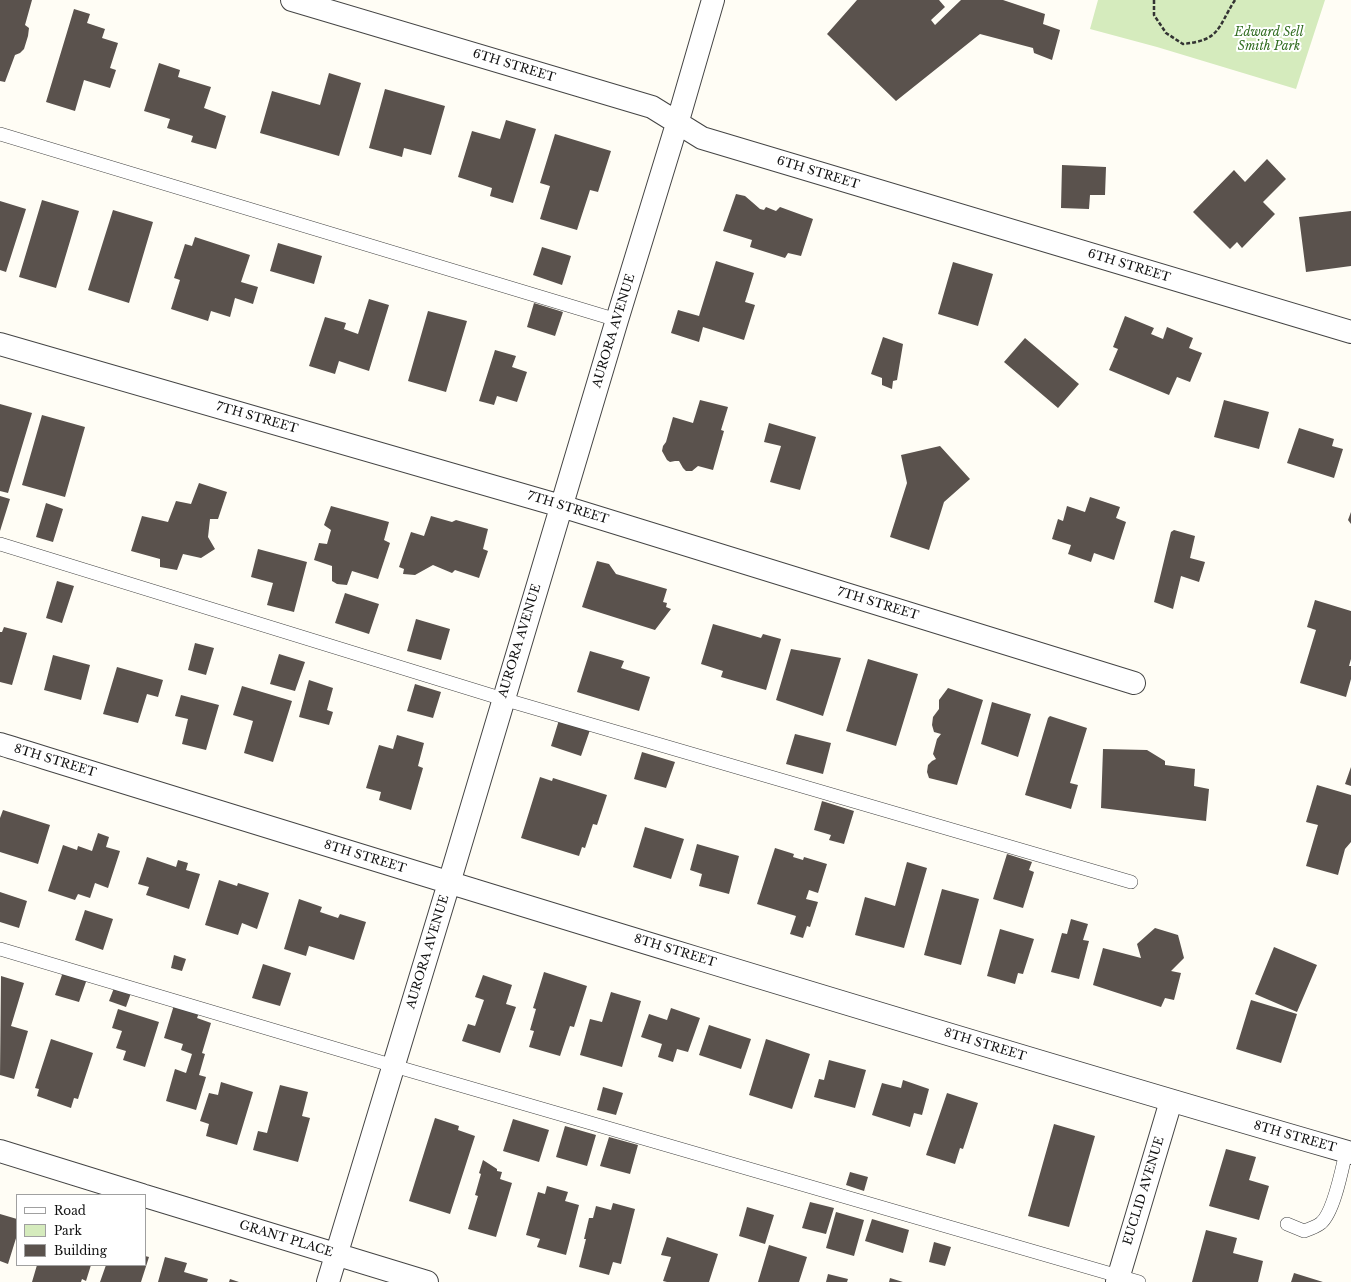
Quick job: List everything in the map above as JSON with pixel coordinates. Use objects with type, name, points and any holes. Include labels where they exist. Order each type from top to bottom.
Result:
[{"type":"street","name":"6TH STREET","points":[[292,0],[652,107],[702,138],[1351,332]]},
{"type":"street","name":"AURORA AVENUE","points":[[328,1282],[617,320],[678,124],[713,0]]},
{"type":"street","name":"7TH STREET","points":[[0,344],[561,506],[1134,683]]},
{"type":"street","name":"8TH STREET","points":[[0,744],[449,883],[1171,1101],[1349,1153]]},
{"type":"street","name":"EUCLID AVENUE","points":[[1125,1280],[1171,1101]]},
{"type":"street","name":"GRANT PLACE","points":[[0,1151],[141,1194]]},
{"type":"street","name":"GRANT PLACE","points":[[146,1196],[426,1282]]},
{"type":"lane","points":[[0,134],[617,320]]},
{"type":"lane","points":[[0,544],[503,699],[1131,882]]},
{"type":"lane","points":[[0,948],[394,1066],[1125,1280]]},
{"type":"lane","points":[[1287,1224],[1304,1231],[1322,1222],[1335,1196],[1349,1153]]},
{"type":"path","points":[[1154,0],[1154,15],[1166,33],[1183,44],[1196,43],[1210,38],[1223,23],[1235,0]]},
{"type":"green space","name":"Edward Sell Smith Park","points":[[1098,0],[1325,0],[1296,89],[1157,47],[1090,29]]},
{"type":"building","points":[[0,0],[32,0],[25,25],[29,28],[24,49],[15,55],[5,82],[0,81]]},
{"type":"building","points":[[857,0],[939,0],[945,7],[931,20],[935,25],[961,0],[1003,0],[1045,14],[1043,24],[1060,30],[1052,60],[1034,53],[1033,48],[980,34],[896,101],[827,34]]},
{"type":"building","points":[[74,9],[90,14],[87,23],[105,29],[102,38],[118,43],[110,68],[116,70],[110,88],[84,80],[75,111],[46,102]]},
{"type":"building","points":[[159,63],[180,70],[178,77],[211,87],[204,108],[226,116],[216,149],[191,142],[193,136],[167,128],[170,119],[144,111]]},
{"type":"building","points":[[329,73],[361,83],[339,156],[260,133],[272,91],[320,105]]},
{"type":"building","points":[[385,89],[445,106],[431,155],[404,148],[402,157],[369,148]]},
{"type":"building","points":[[506,120],[536,129],[513,203],[490,196],[492,188],[458,177],[472,131],[500,139]]},
{"type":"building","points":[[555,134],[611,151],[598,192],[590,190],[577,230],[540,219],[550,186],[540,183]]},
{"type":"building","points":[[1267,159],[1286,179],[1263,202],[1275,214],[1242,248],[1237,242],[1230,249],[1193,212],[1234,170],[1245,182]]},
{"type":"building","points":[[1062,165],[1106,167],[1105,195],[1090,195],[1089,209],[1061,208]]},
{"type":"building","points":[[736,194],[745,196],[760,209],[764,210],[766,207],[776,211],[780,207],[813,219],[801,256],[788,253],[785,258],[750,247],[752,240],[723,231]]},
{"type":"building","points":[[42,200],[79,211],[56,288],[19,277]]},
{"type":"building","points":[[0,201],[26,209],[6,272],[0,270]]},
{"type":"building","points":[[113,210],[153,222],[129,303],[88,290]]},
{"type":"building","points":[[1351,211],[1351,266],[1306,272],[1299,217]]},
{"type":"building","points":[[195,237],[250,255],[241,282],[258,287],[253,304],[235,298],[230,317],[211,311],[208,321],[171,309],[180,280],[174,278],[185,244],[192,246]]},
{"type":"building","points":[[278,243],[322,256],[314,284],[270,271]]},
{"type":"building","points":[[542,247],[571,256],[562,285],[533,275]]},
{"type":"building","points":[[716,261],[754,273],[745,302],[755,305],[744,340],[703,327],[699,342],[671,333],[678,310],[699,316]]},
{"type":"building","points":[[953,262],[993,274],[978,326],[938,314]]},
{"type":"building","points":[[369,299],[389,305],[369,371],[339,361],[335,374],[309,366],[325,317],[346,323],[344,329],[358,334]]},
{"type":"building","points":[[534,303],[563,312],[555,336],[527,327]]},
{"type":"building","points":[[428,311],[467,321],[446,392],[408,381]]},
{"type":"building","points":[[1125,316],[1154,328],[1151,334],[1163,339],[1167,327],[1193,338],[1189,348],[1202,353],[1190,382],[1177,377],[1169,395],[1109,370],[1118,349],[1113,347]]},
{"type":"building","points":[[883,337],[903,344],[897,380],[893,381],[892,389],[882,385],[882,378],[871,374]]},
{"type":"building","points":[[1025,338],[1079,384],[1058,408],[1004,362]]},
{"type":"building","points":[[495,350],[516,356],[512,367],[527,372],[517,402],[497,396],[494,405],[479,401]]},
{"type":"building","points":[[700,400],[728,407],[721,430],[724,431],[713,470],[698,466],[692,471],[686,471],[679,461],[670,462],[667,460],[662,451],[673,417],[693,423]]},
{"type":"building","points":[[1224,400],[1269,412],[1259,449],[1214,437]]},
{"type":"building","points":[[0,404],[32,413],[8,493],[0,491]]},
{"type":"building","points":[[42,415],[85,427],[65,497],[22,485]]},
{"type":"building","points":[[769,423],[816,437],[800,490],[770,482],[781,446],[764,442]]},
{"type":"building","points":[[1299,428],[1334,439],[1332,446],[1343,449],[1334,478],[1287,463]]},
{"type":"building","points":[[940,446],[970,479],[944,502],[929,550],[890,537],[907,483],[901,455]]},
{"type":"building","points":[[199,483],[227,492],[218,519],[210,519],[208,537],[215,549],[201,558],[183,554],[177,570],[160,567],[160,559],[131,551],[142,516],[168,522],[176,501],[191,504]]},
{"type":"building","points":[[0,496],[10,499],[0,531]]},
{"type":"building","points":[[1090,497],[1120,507],[1116,518],[1126,522],[1114,560],[1094,553],[1091,562],[1068,554],[1071,545],[1052,539],[1058,519],[1063,521],[1067,506],[1085,512]]},
{"type":"building","points":[[46,503],[63,509],[53,542],[36,537]]},
{"type":"building","points":[[331,506],[389,522],[384,540],[390,543],[378,579],[352,571],[347,585],[337,584],[332,581],[332,566],[314,560],[319,543],[327,544],[331,530],[324,525]]},
{"type":"building","points":[[1351,512],[1351,524],[1348,520]]},
{"type":"building","points":[[431,516],[452,522],[456,520],[488,529],[483,549],[488,551],[479,578],[455,570],[452,573],[433,565],[415,575],[403,574],[404,569],[399,567],[411,532],[424,536]]},
{"type":"building","points":[[1174,530],[1195,536],[1190,558],[1205,562],[1199,582],[1181,576],[1173,609],[1154,602],[1171,532]]},
{"type":"building","points":[[258,549],[307,562],[294,612],[267,605],[273,583],[251,577]]},
{"type":"building","points":[[597,561],[609,564],[616,574],[667,589],[663,602],[667,603],[666,607],[671,609],[655,630],[582,607]]},
{"type":"building","points":[[57,581],[74,586],[62,623],[46,618]]},
{"type":"building","points":[[345,593],[379,604],[369,634],[335,623]]},
{"type":"building","points":[[1315,600],[1351,611],[1351,659],[1349,666],[1351,666],[1351,679],[1346,697],[1300,683],[1316,630],[1307,627]]},
{"type":"building","points":[[416,619],[450,629],[441,660],[407,651]]},
{"type":"building","points":[[713,624],[761,638],[763,634],[781,639],[766,690],[721,677],[723,671],[701,664]]},
{"type":"building","points":[[4,627],[27,633],[12,685],[0,682],[0,632],[2,632]]},
{"type":"building","points":[[195,643],[214,648],[206,675],[188,670]]},
{"type":"building","points":[[791,649],[841,658],[823,716],[776,700]]},
{"type":"building","points":[[590,651],[624,661],[621,668],[650,677],[639,711],[577,692]]},
{"type":"building","points":[[279,654],[305,662],[295,691],[270,684]]},
{"type":"building","points":[[53,655],[90,665],[81,700],[44,690]]},
{"type":"building","points":[[868,659],[918,674],[896,746],[846,731]]},
{"type":"building","points":[[117,667],[163,680],[158,697],[147,694],[138,723],[103,714]]},
{"type":"building","points":[[309,680],[333,688],[327,710],[333,712],[329,725],[299,717]]},
{"type":"building","points":[[415,684],[441,692],[433,718],[407,711]]},
{"type":"building","points":[[242,686],[292,701],[273,762],[244,753],[253,721],[233,715]]},
{"type":"building","points":[[948,688],[983,700],[957,785],[929,778],[927,772],[928,765],[936,759],[933,754],[937,739],[941,734],[934,732],[932,725],[933,717],[939,709],[939,700]]},
{"type":"building","points":[[181,695],[219,705],[206,750],[182,744],[188,719],[175,716]]},
{"type":"building","points":[[992,702],[1031,714],[1018,757],[981,744]]},
{"type":"building","points":[[1050,716],[1087,728],[1070,783],[1078,785],[1071,809],[1025,795],[1048,718]]},
{"type":"building","points":[[559,720],[590,730],[581,756],[551,746]]},
{"type":"building","points":[[795,734],[831,743],[823,774],[786,764]]},
{"type":"building","points":[[397,735],[424,743],[418,766],[423,768],[411,810],[379,800],[381,792],[366,788],[379,745],[393,749]]},
{"type":"building","points":[[1103,749],[1147,750],[1165,761],[1165,765],[1195,769],[1194,786],[1209,789],[1206,821],[1101,808]]},
{"type":"building","points":[[642,752],[675,762],[666,788],[634,779]]},
{"type":"building","points":[[1351,767],[1351,786],[1345,784]]},
{"type":"building","points":[[540,777],[552,781],[553,778],[607,795],[597,825],[593,824],[585,848],[582,847],[579,856],[521,838]]},
{"type":"building","points":[[1317,785],[1351,795],[1351,842],[1345,849],[1338,875],[1306,866],[1318,825],[1306,822]]},
{"type":"building","points":[[822,801],[854,811],[844,844],[829,840],[831,835],[814,830]]},
{"type":"building","points":[[3,810],[50,825],[38,864],[0,852],[0,818]]},
{"type":"building","points":[[645,827],[684,839],[671,879],[633,867]]},
{"type":"building","points":[[98,833],[109,837],[106,847],[120,851],[108,888],[95,883],[90,898],[78,894],[75,900],[48,891],[63,845],[77,850],[78,846],[92,851]]},
{"type":"building","points":[[697,844],[739,856],[729,894],[699,886],[702,874],[690,870]]},
{"type":"building","points":[[775,848],[794,854],[793,857],[803,860],[804,857],[827,864],[818,893],[809,890],[806,899],[818,902],[810,927],[807,926],[803,938],[790,934],[796,916],[757,904]]},
{"type":"building","points":[[1007,854],[1032,862],[1029,870],[1034,872],[1023,908],[993,899]]},
{"type":"building","points":[[147,857],[176,867],[178,860],[188,863],[186,870],[200,874],[189,909],[146,895],[149,887],[138,884]]},
{"type":"building","points":[[907,862],[927,868],[904,948],[855,935],[865,897],[895,906]]},
{"type":"building","points":[[219,880],[237,886],[238,883],[269,893],[257,929],[242,923],[238,935],[205,925]]},
{"type":"building","points":[[942,889],[979,899],[961,965],[924,955]]},
{"type":"building","points":[[0,892],[27,901],[19,928],[0,922]]},
{"type":"building","points":[[299,899],[322,907],[320,912],[338,918],[340,914],[366,922],[354,960],[309,946],[306,956],[284,949]]},
{"type":"building","points":[[85,910],[113,919],[103,950],[75,940]]},
{"type":"building","points":[[1071,919],[1088,924],[1083,940],[1089,941],[1079,979],[1051,972],[1062,933],[1067,934]]},
{"type":"building","points":[[1155,928],[1178,935],[1184,958],[1171,971],[1181,973],[1174,1000],[1165,998],[1161,1007],[1093,985],[1103,948],[1141,958],[1137,944]]},
{"type":"building","points":[[1000,929],[1034,939],[1023,974],[1018,973],[1015,984],[987,976]]},
{"type":"building","points":[[1274,947],[1317,965],[1297,1012],[1255,994]]},
{"type":"building","points":[[174,955],[186,959],[182,971],[171,968]]},
{"type":"building","points":[[263,964],[291,973],[280,1006],[252,998]]},
{"type":"building","points":[[63,972],[87,979],[79,1002],[55,995]]},
{"type":"building","points":[[544,972],[587,986],[574,1027],[570,1026],[560,1056],[529,1047],[534,1031],[530,1030],[536,1009],[533,1008]]},
{"type":"building","points":[[483,975],[512,985],[506,1004],[516,1007],[500,1053],[462,1041],[468,1024],[475,1026],[484,1000],[475,997]]},
{"type":"building","points":[[1,976],[24,983],[11,1026],[28,1031],[14,1079],[0,1075]]},
{"type":"building","points":[[114,988],[131,993],[126,1007],[109,1001]]},
{"type":"building","points":[[611,992],[641,1001],[622,1067],[580,1055],[590,1019],[602,1022]]},
{"type":"building","points":[[1251,1000],[1297,1014],[1281,1063],[1236,1049]]},
{"type":"building","points":[[174,1005],[199,1013],[197,1018],[211,1023],[202,1053],[205,1054],[199,1075],[206,1077],[196,1110],[166,1101],[175,1069],[186,1073],[192,1054],[181,1050],[183,1044],[164,1038]]},
{"type":"building","points":[[671,1008],[700,1018],[688,1052],[677,1049],[673,1062],[658,1057],[662,1044],[641,1037],[649,1014],[667,1020]]},
{"type":"building","points":[[118,1009],[159,1022],[145,1067],[123,1060],[126,1051],[116,1048],[122,1031],[112,1028]]},
{"type":"building","points":[[709,1025],[751,1039],[741,1069],[699,1055]]},
{"type":"building","points":[[51,1039],[93,1053],[78,1099],[74,1098],[71,1108],[37,1096],[39,1089],[35,1088]]},
{"type":"building","points":[[766,1039],[810,1054],[792,1109],[749,1095]]},
{"type":"building","points":[[829,1060],[866,1070],[855,1108],[814,1097],[819,1079],[824,1080]]},
{"type":"building","points":[[903,1080],[929,1089],[922,1115],[914,1113],[910,1127],[872,1115],[882,1083],[901,1088]]},
{"type":"building","points":[[221,1082],[253,1092],[237,1145],[206,1136],[209,1124],[200,1121],[209,1093],[218,1095]]},
{"type":"building","points":[[280,1085],[308,1092],[302,1116],[310,1118],[298,1162],[253,1150],[258,1131],[267,1133]]},
{"type":"building","points":[[603,1087],[623,1093],[616,1115],[597,1110]]},
{"type":"building","points":[[947,1093],[978,1103],[963,1149],[960,1148],[955,1164],[926,1155]]},
{"type":"building","points":[[435,1118],[459,1126],[458,1130],[475,1136],[450,1214],[409,1201]]},
{"type":"building","points":[[513,1119],[549,1130],[539,1162],[503,1151]]},
{"type":"building","points":[[1054,1124],[1095,1136],[1069,1227],[1028,1216]]},
{"type":"building","points":[[565,1126],[596,1135],[587,1166],[556,1157]]},
{"type":"building","points":[[609,1137],[638,1145],[630,1174],[600,1166]]},
{"type":"building","points":[[1226,1149],[1256,1157],[1249,1180],[1269,1186],[1259,1220],[1209,1206]]},
{"type":"building","points":[[483,1160],[497,1169],[497,1171],[502,1172],[500,1179],[512,1183],[496,1237],[468,1229],[478,1196],[475,1195]]},
{"type":"building","points":[[850,1172],[868,1177],[864,1191],[846,1185]]},
{"type":"building","points":[[547,1186],[568,1192],[565,1201],[579,1205],[566,1255],[537,1247],[540,1239],[526,1235],[538,1192],[545,1194]]},
{"type":"building","points":[[810,1202],[834,1208],[826,1234],[802,1228]]},
{"type":"building","points":[[613,1203],[635,1209],[621,1264],[613,1262],[609,1275],[579,1267],[586,1239],[584,1239],[589,1218],[593,1218],[596,1206],[611,1210]]},
{"type":"building","points":[[747,1207],[774,1215],[765,1244],[739,1236]]},
{"type":"building","points":[[836,1212],[864,1220],[854,1256],[826,1248]]},
{"type":"building","points":[[0,1214],[16,1219],[16,1238],[8,1264],[0,1261]]},
{"type":"building","points":[[872,1219],[909,1230],[903,1253],[865,1241]]},
{"type":"building","points":[[1206,1230],[1237,1238],[1233,1253],[1263,1261],[1258,1282],[1192,1282]]},
{"type":"building","points":[[667,1237],[718,1254],[709,1282],[663,1281],[671,1257],[661,1255]]},
{"type":"building","points":[[934,1242],[951,1247],[945,1266],[929,1262]]},
{"type":"building","points":[[769,1245],[807,1257],[799,1282],[758,1282]]},
{"type":"building","points":[[146,1256],[149,1257],[141,1282],[100,1282],[106,1266],[146,1266]]},
{"type":"building","points":[[165,1257],[187,1263],[184,1272],[208,1279],[207,1282],[158,1282]]},
{"type":"building","points":[[37,1266],[91,1266],[86,1281],[82,1279],[81,1282],[32,1282]]},
{"type":"building","points":[[1294,1273],[1323,1282],[1291,1282]]},
{"type":"building","points":[[828,1274],[848,1279],[847,1282],[826,1282]]},
{"type":"building","points":[[890,1278],[903,1282],[889,1282]]},
{"type":"building","points":[[230,1279],[239,1282],[229,1282]]}]
